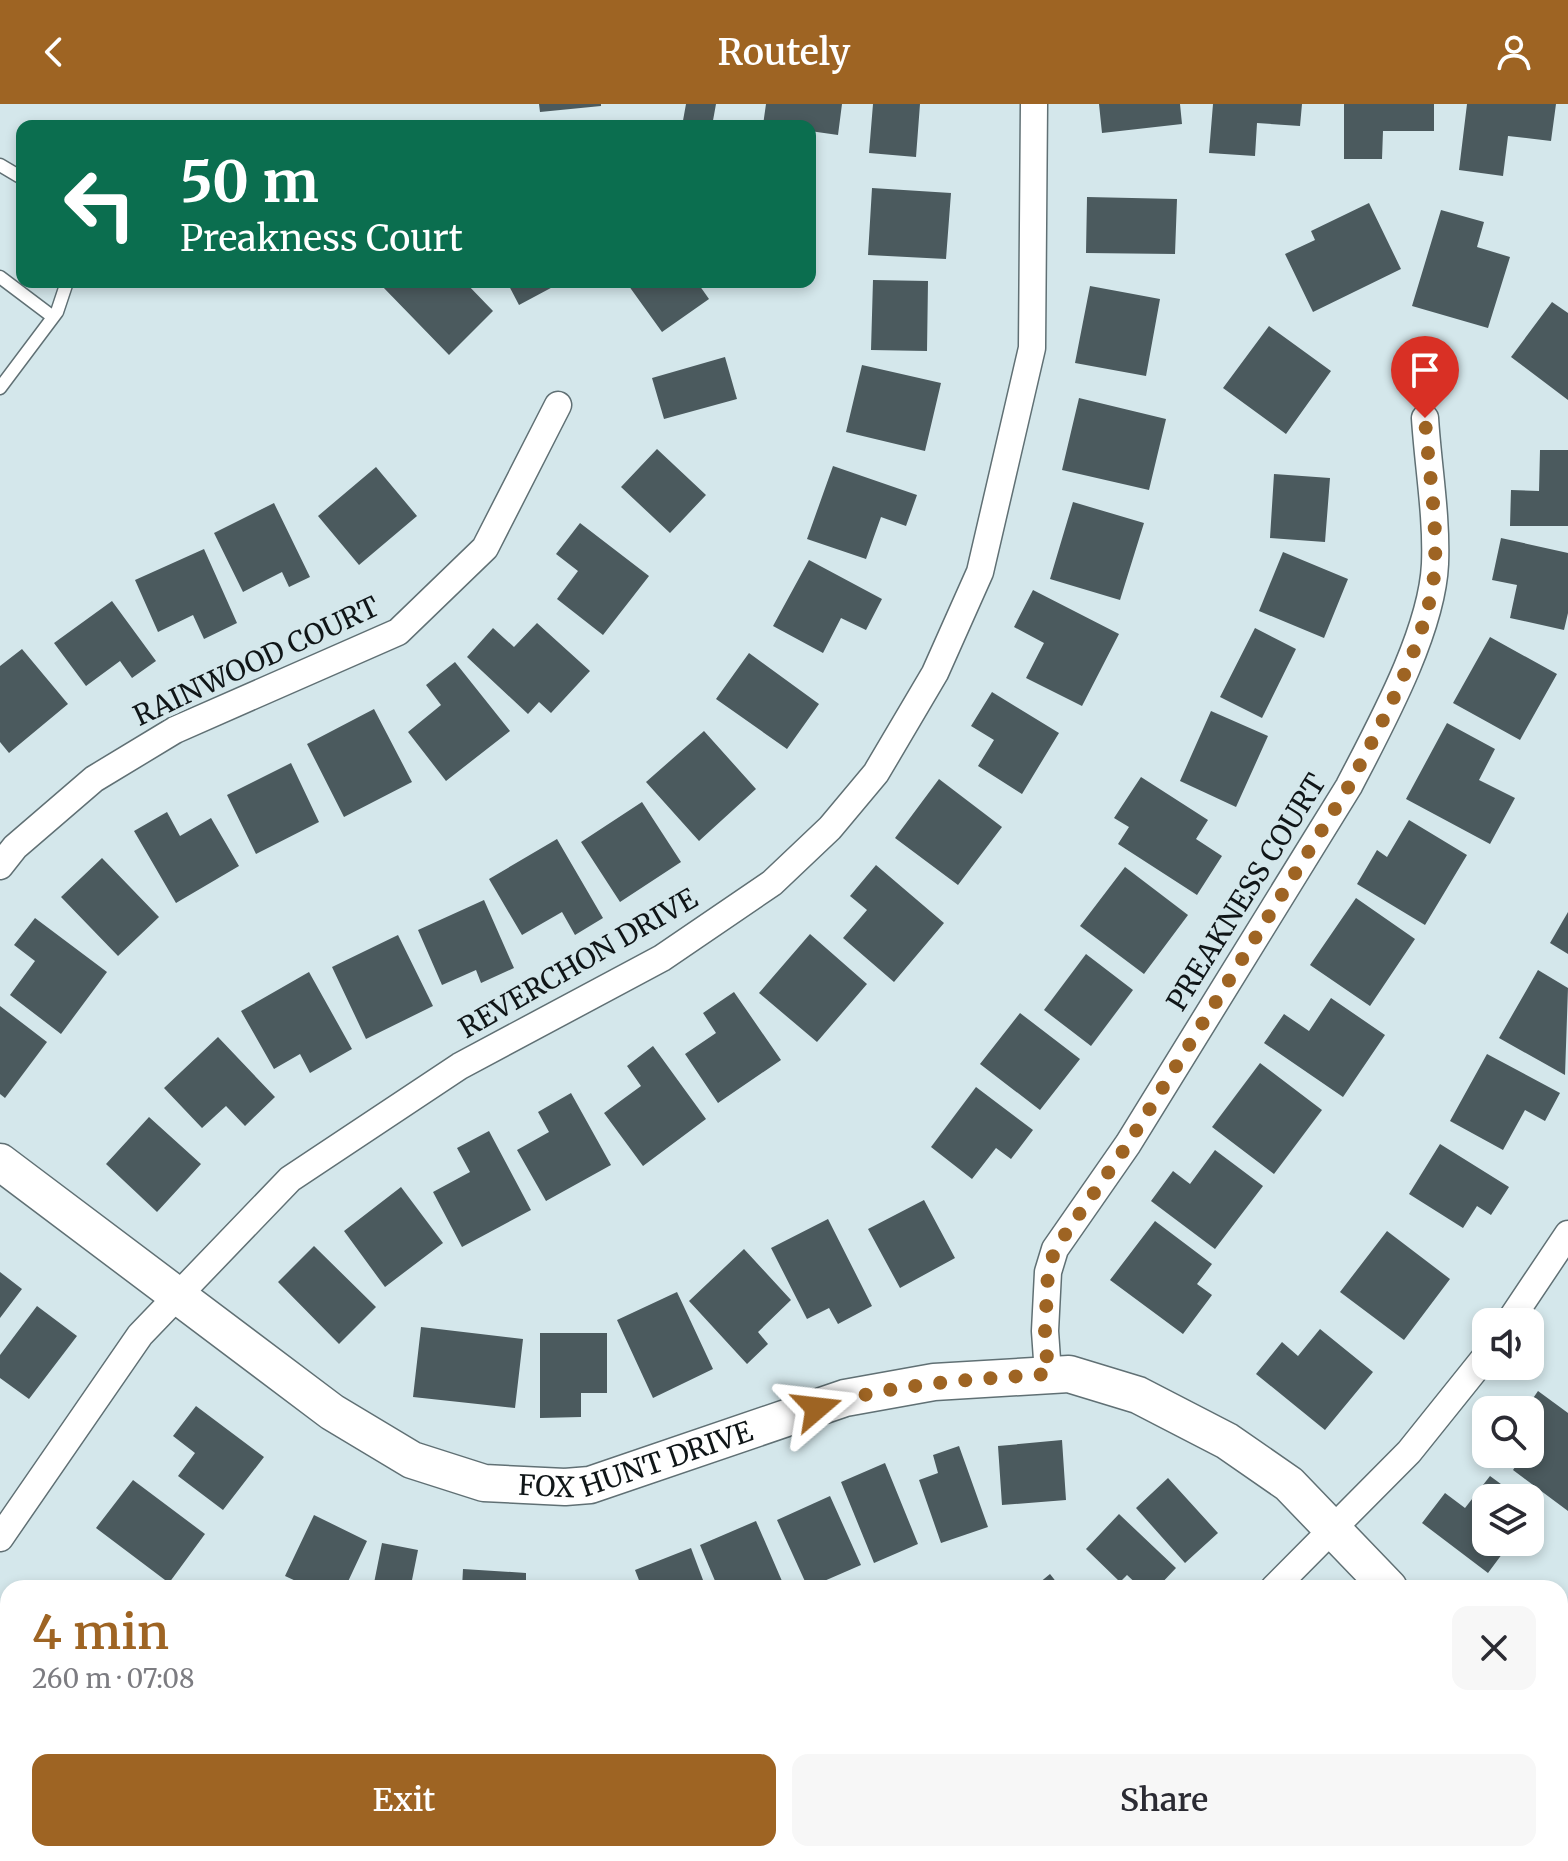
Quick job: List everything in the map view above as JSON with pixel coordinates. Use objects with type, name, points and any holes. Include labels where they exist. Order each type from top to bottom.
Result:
[{"type":"street","name":"REVERCHON DRIVE","points":[[0,1538],[140,1335],[290,1179],[460,1066],[662,958],[772,883],[830,828],[876,773],[935,673],[984,557],[1032,348],[1034,104]]},
{"type":"street","name":"RAINWOOD COURT","points":[[0,866],[15,847],[94,779],[175,730],[398,632],[485,548],[558,405]]},
{"type":"street","name":"PREAKNESS COURT","points":[[1048,1374],[1045,1331],[1048,1272],[1055,1249],[1128,1144],[1349,786],[1381,726],[1421,629],[1435,566],[1425,418]]},
{"type":"street","name":"FOX HUNT DRIVE","points":[[0,1162],[332,1412],[412,1460],[484,1483],[590,1485],[845,1398],[934,1382],[1069,1374],[1138,1395],[1227,1441],[1289,1484],[1381,1580]]},
{"type":"street","points":[[1518,1308],[1568,1234]]},
{"type":"street","points":[[1282,1580],[1409,1452],[1472,1373]]},
{"type":"lane","points":[[0,277],[53,317]]},
{"type":"lane","points":[[0,388],[53,317],[65,288]]},
{"type":"building","points":[[539,104],[601,104],[601,106],[540,112]]},
{"type":"building","points":[[686,104],[716,104],[713,120],[683,120]]},
{"type":"building","points":[[766,104],[842,104],[838,135],[816,132],[816,120],[764,120]]},
{"type":"building","points":[[873,104],[920,104],[916,157],[869,153]]},
{"type":"building","points":[[1099,104],[1180,104],[1182,124],[1102,133]]},
{"type":"building","points":[[1213,104],[1302,104],[1300,126],[1257,123],[1255,156],[1209,153]]},
{"type":"building","points":[[1344,104],[1434,104],[1434,131],[1383,131],[1382,159],[1344,159]]},
{"type":"building","points":[[1467,104],[1556,104],[1551,141],[1508,136],[1503,176],[1459,170]]},
{"type":"building","points":[[872,188],[951,193],[946,259],[868,255]]},
{"type":"building","points":[[1087,197],[1177,199],[1175,254],[1086,253]]},
{"type":"building","points":[[1369,203],[1401,269],[1313,312],[1285,254],[1315,240],[1311,231]]},
{"type":"building","points":[[1441,210],[1484,222],[1477,247],[1510,257],[1488,328],[1412,306]]},
{"type":"building","points":[[873,280],[928,281],[927,351],[871,350]]},
{"type":"building","points":[[1090,286],[1160,299],[1146,376],[1075,363]]},
{"type":"building","points":[[384,288],[471,288],[493,311],[449,355]]},
{"type":"building","points":[[510,288],[551,288],[519,305]]},
{"type":"building","points":[[630,288],[701,288],[709,299],[662,332]]},
{"type":"building","points":[[1552,302],[1568,313],[1568,400],[1511,357]]},
{"type":"building","points":[[1269,326],[1331,371],[1286,434],[1223,388]]},
{"type":"building","points":[[725,357],[737,399],[664,419],[652,378]]},
{"type":"building","points":[[862,365],[941,383],[925,451],[846,432]]},
{"type":"building","points":[[1079,398],[1166,419],[1149,490],[1062,470]]},
{"type":"building","points":[[657,449],[706,495],[670,533],[621,487]]},
{"type":"building","points":[[1540,450],[1568,450],[1568,526],[1510,526],[1511,490],[1539,491]]},
{"type":"building","points":[[833,466],[917,495],[906,526],[881,517],[866,559],[807,539]]},
{"type":"building","points":[[376,467],[417,516],[359,565],[318,516]]},
{"type":"building","points":[[1274,474],[1330,478],[1325,542],[1270,538]]},
{"type":"building","points":[[1073,502],[1144,523],[1120,600],[1050,579]]},
{"type":"building","points":[[274,503],[310,577],[289,587],[282,572],[243,592],[214,533]]},
{"type":"building","points":[[580,523],[649,576],[603,635],[557,599],[578,571],[556,554]]},
{"type":"building","points":[[1501,538],[1568,553],[1568,613],[1564,630],[1510,618],[1517,585],[1492,580]]},
{"type":"building","points":[[204,549],[237,623],[204,639],[193,615],[158,632],[135,580]]},
{"type":"building","points":[[1283,552],[1348,579],[1324,638],[1259,611]]},
{"type":"building","points":[[809,560],[882,599],[866,630],[841,618],[823,653],[773,626]]},
{"type":"building","points":[[1033,590],[1119,634],[1082,706],[1026,678],[1044,643],[1014,627]]},
{"type":"building","points":[[112,601],[156,661],[132,678],[120,661],[86,686],[54,643]]},
{"type":"building","points":[[537,623],[590,671],[551,713],[539,702],[528,714],[467,657],[493,628],[514,647]]},
{"type":"building","points":[[1255,628],[1296,649],[1262,718],[1220,697]]},
{"type":"building","points":[[1490,637],[1557,674],[1520,740],[1453,703]]},
{"type":"building","points":[[22,649],[68,704],[9,753],[0,742],[0,666]]},
{"type":"building","points":[[749,653],[819,704],[787,749],[716,699]]},
{"type":"building","points":[[455,662],[510,731],[446,781],[408,732],[441,705],[426,685]]},
{"type":"building","points":[[992,692],[1059,733],[1022,794],[978,766],[994,740],[971,726]]},
{"type":"building","points":[[374,709],[412,782],[344,817],[307,744]]},
{"type":"building","points":[[1211,711],[1268,736],[1236,807],[1180,781]]},
{"type":"building","points":[[1447,723],[1495,749],[1479,780],[1515,798],[1490,844],[1406,799]]},
{"type":"building","points":[[704,731],[756,789],[699,841],[646,782]]},
{"type":"building","points":[[291,763],[319,822],[256,854],[227,795]]},
{"type":"building","points":[[1141,777],[1208,820],[1196,839],[1222,856],[1197,895],[1118,844],[1129,827],[1114,818]]},
{"type":"building","points":[[939,779],[1002,827],[958,885],[895,838]]},
{"type":"building","points":[[642,802],[681,862],[620,902],[581,842]]},
{"type":"building","points":[[167,812],[180,836],[211,818],[239,866],[176,903],[134,831]]},
{"type":"building","points":[[1409,820],[1467,855],[1425,925],[1357,884],[1377,850],[1387,857]]},
{"type":"building","points":[[557,839],[603,918],[575,935],[562,912],[522,935],[489,879]]},
{"type":"building","points":[[102,858],[159,917],[118,956],[61,897]]},
{"type":"building","points":[[876,865],[944,923],[894,982],[843,938],[867,910],[850,896]]},
{"type":"building","points":[[1125,867],[1188,915],[1144,974],[1080,926]]},
{"type":"building","points":[[1356,898],[1415,939],[1370,1006],[1310,965]]},
{"type":"building","points":[[484,900],[514,968],[481,983],[476,970],[442,985],[418,930]]},
{"type":"building","points":[[1568,912],[1568,954],[1550,943]]},
{"type":"building","points":[[35,918],[107,972],[61,1034],[10,995],[35,961],[14,945]]},
{"type":"building","points":[[810,934],[867,984],[817,1042],[759,993]]},
{"type":"building","points":[[398,935],[433,1006],[366,1039],[332,967]]},
{"type":"building","points":[[1086,954],[1133,990],[1091,1046],[1044,1010]]},
{"type":"building","points":[[1538,970],[1568,988],[1565,1075],[1499,1038]]},
{"type":"building","points":[[309,972],[352,1049],[310,1073],[300,1054],[274,1069],[241,1011]]},
{"type":"building","points":[[734,992],[781,1060],[718,1103],[685,1054],[716,1033],[703,1013]]},
{"type":"building","points":[[1331,998],[1385,1035],[1343,1097],[1264,1043],[1284,1014],[1309,1031]]},
{"type":"building","points":[[0,1006],[47,1042],[5,1098],[0,1094]]},
{"type":"building","points":[[1020,1013],[1080,1059],[1040,1110],[980,1064]]},
{"type":"building","points":[[218,1037],[275,1097],[245,1126],[226,1106],[202,1128],[164,1088]]},
{"type":"building","points":[[653,1046],[706,1119],[643,1166],[604,1113],[641,1086],[627,1066]]},
{"type":"building","points":[[1487,1054],[1560,1093],[1545,1121],[1525,1110],[1503,1150],[1450,1121]]},
{"type":"building","points":[[1260,1063],[1322,1110],[1274,1174],[1212,1127]]},
{"type":"building","points":[[976,1087],[1033,1130],[1011,1159],[996,1148],[972,1179],[931,1147]]},
{"type":"building","points":[[571,1093],[611,1165],[546,1201],[517,1150],[549,1132],[538,1112]]},
{"type":"building","points":[[149,1117],[201,1164],[157,1212],[106,1164]]},
{"type":"building","points":[[489,1131],[531,1210],[462,1247],[433,1192],[470,1172],[457,1148]]},
{"type":"building","points":[[1440,1144],[1509,1187],[1491,1215],[1477,1206],[1463,1228],[1409,1194]]},
{"type":"building","points":[[1215,1150],[1263,1186],[1215,1249],[1151,1201],[1173,1171],[1190,1184]]},
{"type":"building","points":[[401,1187],[443,1243],[385,1287],[344,1231]]},
{"type":"building","points":[[924,1200],[955,1258],[900,1288],[868,1229]]},
{"type":"building","points":[[828,1219],[872,1306],[838,1324],[829,1308],[807,1319],[771,1248]]},
{"type":"building","points":[[1155,1221],[1212,1264],[1197,1284],[1212,1295],[1183,1334],[1110,1280]]},
{"type":"building","points":[[1387,1231],[1450,1279],[1404,1340],[1340,1292]]},
{"type":"building","points":[[314,1246],[376,1307],[339,1344],[278,1282]]},
{"type":"building","points":[[744,1249],[791,1300],[758,1332],[768,1344],[747,1364],[689,1301]]},
{"type":"building","points":[[0,1272],[22,1289],[0,1318]]},
{"type":"building","points":[[677,1292],[713,1369],[653,1398],[617,1320]]},
{"type":"building","points":[[37,1306],[77,1336],[29,1399],[0,1378],[0,1355]]},
{"type":"building","points":[[421,1327],[523,1339],[515,1408],[413,1397]]},
{"type":"building","points":[[1320,1329],[1373,1372],[1325,1430],[1256,1374],[1282,1342],[1298,1356]]},
{"type":"building","points":[[540,1333],[607,1333],[607,1393],[581,1393],[581,1417],[540,1418]]},
{"type":"building","points":[[1538,1391],[1568,1413],[1568,1511],[1544,1493],[1544,1484],[1532,1484],[1513,1470],[1544,1468],[1544,1396],[1535,1396]]},
{"type":"building","points":[[196,1406],[264,1457],[223,1510],[178,1476],[195,1453],[173,1436]]},
{"type":"building","points":[[1062,1440],[1066,1500],[1002,1505],[998,1446]]},
{"type":"building","points":[[959,1446],[988,1527],[941,1543],[919,1480],[938,1473],[933,1455]]},
{"type":"building","points":[[885,1463],[918,1544],[874,1563],[841,1482]]},
{"type":"building","points":[[1490,1476],[1501,1484],[1484,1484]]},
{"type":"building","points":[[1168,1478],[1218,1533],[1185,1563],[1136,1508]]},
{"type":"building","points":[[133,1480],[205,1534],[171,1580],[165,1580],[96,1528]]},
{"type":"building","points":[[1445,1493],[1465,1508],[1472,1499],[1472,1556],[1501,1556],[1488,1573],[1422,1523]]},
{"type":"building","points":[[830,1496],[861,1565],[826,1580],[804,1580],[777,1520]]},
{"type":"building","points":[[1119,1514],[1176,1568],[1165,1580],[1132,1580],[1127,1575],[1118,1580],[1086,1549]]},
{"type":"building","points":[[314,1515],[367,1541],[349,1580],[294,1580],[285,1576]]},
{"type":"building","points":[[756,1521],[782,1580],[715,1580],[700,1545]]},
{"type":"building","points":[[382,1543],[418,1550],[412,1580],[375,1580]]},
{"type":"building","points":[[691,1548],[703,1580],[639,1580],[635,1570]]},
{"type":"building","points":[[463,1569],[526,1573],[526,1580],[462,1580]]},
{"type":"route","points":[[817,1408],[845,1398],[934,1382],[1048,1374],[1045,1331],[1048,1272],[1055,1249],[1128,1144],[1349,786],[1381,726],[1421,629],[1435,566],[1425,418]]}]
